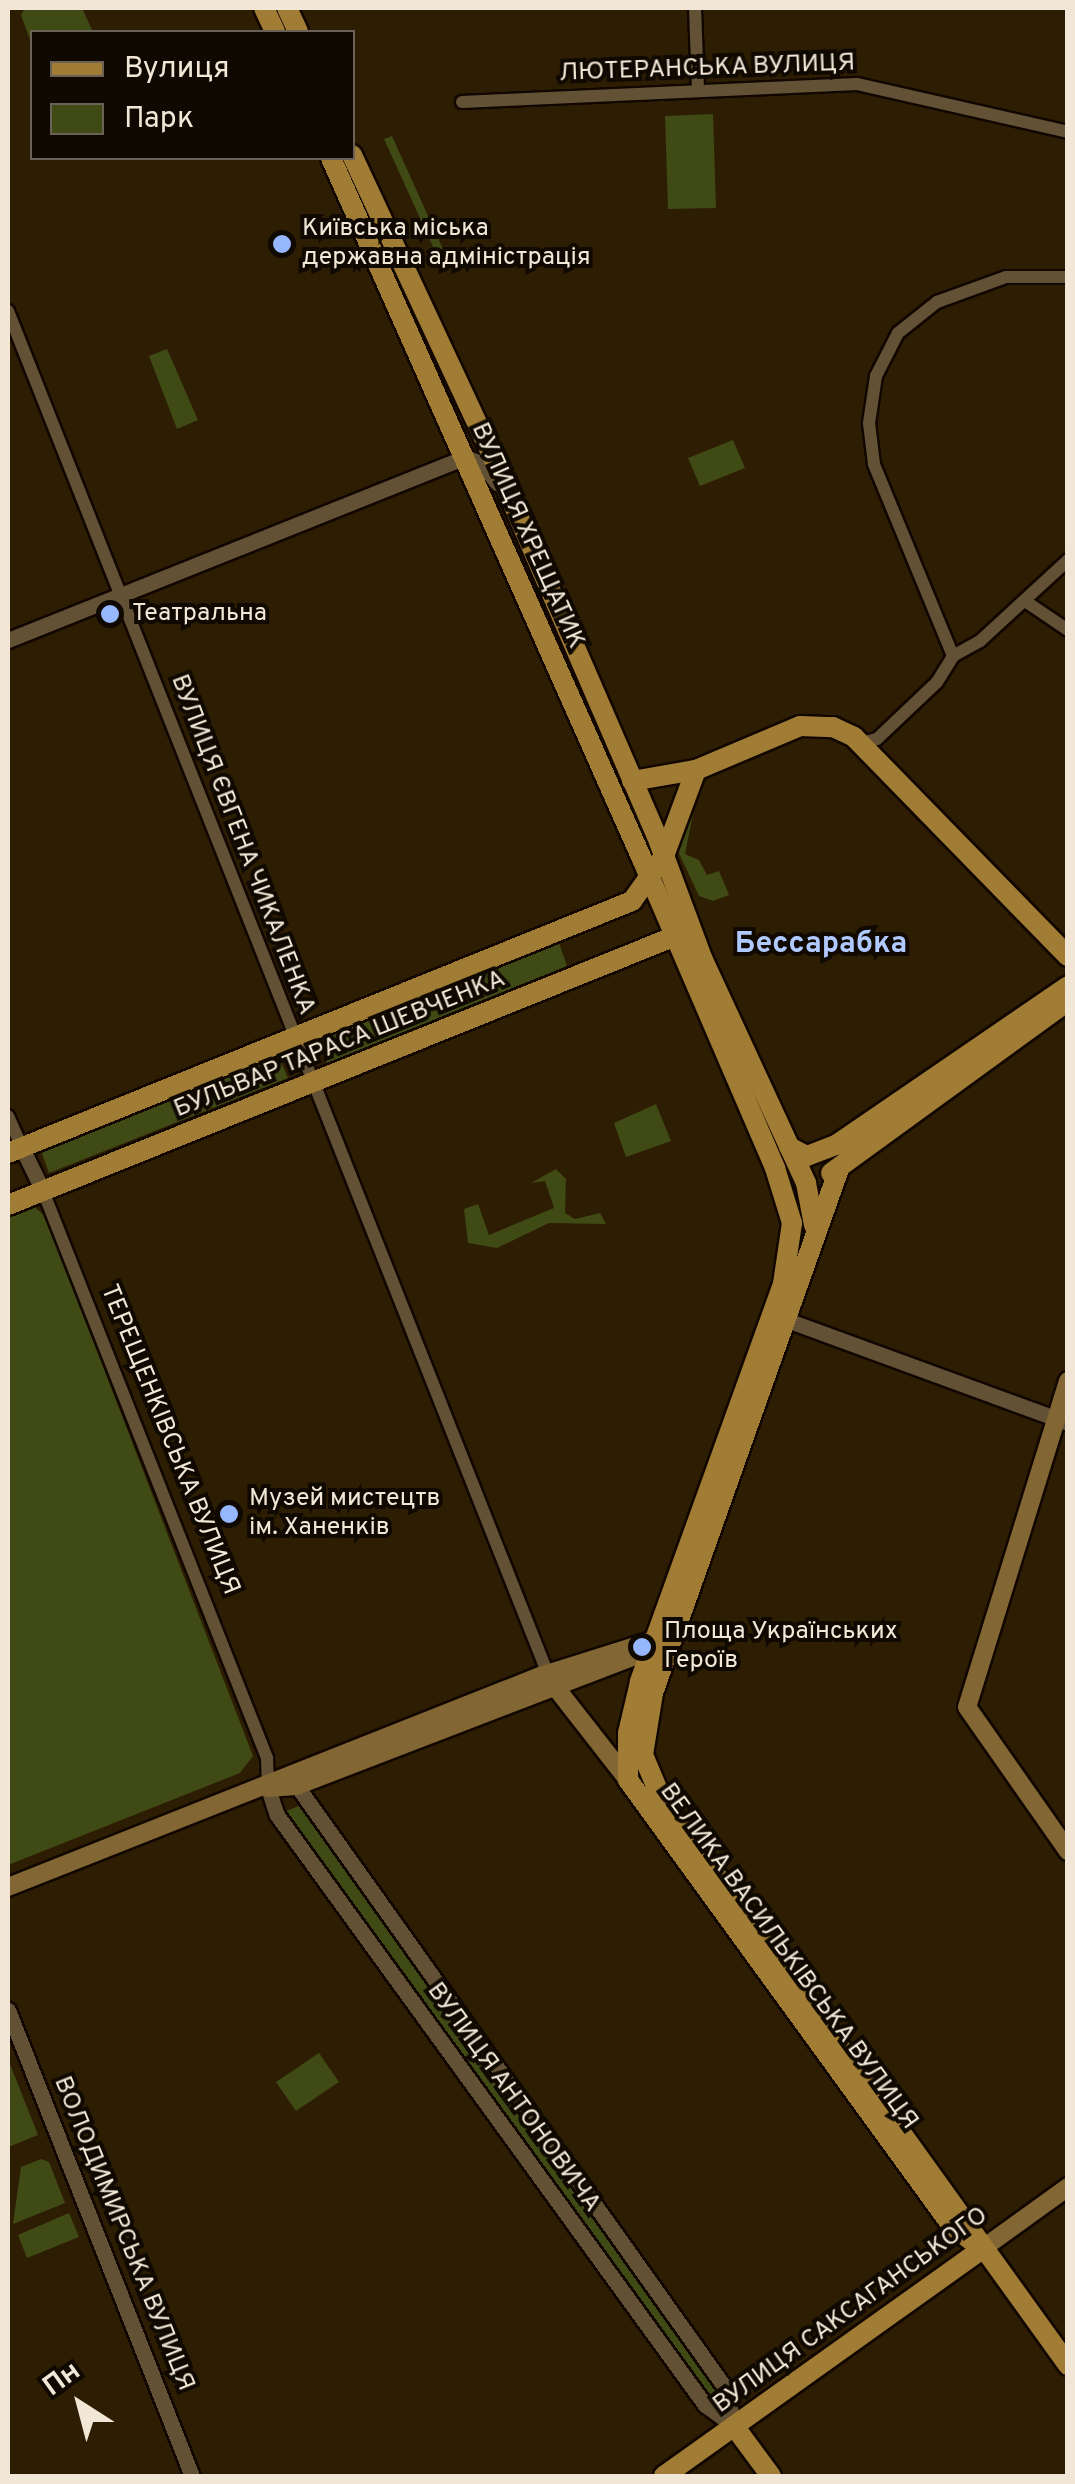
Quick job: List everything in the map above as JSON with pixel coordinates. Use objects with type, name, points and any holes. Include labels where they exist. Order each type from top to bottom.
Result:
[{"type":"main road","name":"ВУЛИЦЯ ХРЕЩАТИК","points":[[332,160],[651,878],[681,934]]},
{"type":"main road","name":"ВУЛИЦЯ ХРЕЩАТИК","points":[[354,160],[473,412],[503,491],[664,856],[681,934]]},
{"type":"main road","points":[[632,781],[696,770],[800,726],[833,727],[861,743],[1068,956]]},
{"type":"main road","name":"БУЛЬВАР ТАРАСА ШЕВЧЕНКА","points":[[15,1150],[632,900],[664,856],[696,770]]},
{"type":"main road","name":"БУЛЬВАР ТАРАСА ШЕВЧЕНКА","points":[[8,1205],[681,934]]},
{"type":"main road","name":"ВЕЛИКА ВАСИЛЬКІВСЬКА ВУЛИЦЯ","points":[[681,934],[806,1183],[814,1237]]},
{"type":"main road","name":"ВЕЛИКА ВАСИЛЬКІВСЬКА ВУЛИЦЯ","points":[[681,934],[775,1168],[792,1223],[790,1257],[662,1641],[643,1755],[651,1780],[1068,2364]]},
{"type":"main road","points":[[789,1147],[807,1156],[836,1146],[1068,986]]},
{"type":"main road","points":[[775,1168],[806,1183],[839,1169],[1060,1015],[1068,1001]]},
{"type":"main road","name":"ВЕЛИКА ВАСИЛЬКІВСЬКА ВУЛИЦЯ","points":[[839,1169],[786,1320],[630,1722],[628,1780],[952,2226],[982,2248]]},
{"type":"main road","points":[[1068,1381],[1061,1421],[967,1706],[1068,1852]]},
{"type":"main road","points":[[8,1887],[550,1678],[662,1641]]},
{"type":"main road","points":[[550,1678],[628,1780]]},
{"type":"main road","name":"ВУЛИЦЯ САКСАГАНСЬКОГО","points":[[664,2476],[1068,2187]]},
{"type":"main road","name":"ВУЛИЦЯ АНТОНОВИЧА","points":[[734,2426],[771,2476]]},
{"type":"street","points":[[695,8],[698,88]]},
{"type":"street","name":"ЛЮТЕРАНСЬКА ВУЛИЦЯ","points":[[462,102],[698,88],[888,86],[1068,132]]},
{"type":"street","points":[[953,656],[874,464],[868,423],[876,376],[898,333],[936,302],[1006,276],[1068,277]]},
{"type":"street","name":"ВУЛИЦЯ ЄВГЕНА ЧИКАЛЕНКА","points":[[8,311],[550,1678]]},
{"type":"street","points":[[8,640],[466,457],[483,464],[503,491]]},
{"type":"street","points":[[883,768],[885,747],[953,656],[1025,601],[1068,560]]},
{"type":"street","points":[[1025,601],[1068,630]]},
{"type":"street","points":[[861,743],[877,739],[912,706]]},
{"type":"street","name":"ТЕРЕЩЕНКІВСЬКА ВУЛИЦЯ","points":[[8,1116],[15,1150],[43,1190],[267,1758],[268,1788]]},
{"type":"street","points":[[786,1320],[1061,1421]]},
{"type":"street","name":"ВУЛИЦЯ АНТОНОВИЧА","points":[[292,1780],[726,2389],[734,2426]]},
{"type":"street","name":"ВУЛИЦЯ АНТОНОВИЧА","points":[[268,1788],[277,1814],[704,2405],[734,2426]]},
{"type":"street","name":"ВОЛОДИМИРСЬКА ВУЛИЦЯ","points":[[8,2010],[192,2476]]},
{"type":"green space","points":[[25,8],[82,8],[92,30],[30,30],[30,40],[21,15]]},
{"type":"green space","points":[[713,114],[716,208],[668,209],[665,116]]},
{"type":"green space","points":[[392,136],[447,258],[440,262],[384,139]]},
{"type":"green space","points":[[167,349],[198,420],[177,429],[149,356]]},
{"type":"green space","points":[[733,440],[745,468],[700,486],[688,458]]},
{"type":"green space","points":[[689,803],[693,814],[685,854],[699,860],[707,875],[719,871],[729,895],[713,901],[699,896],[676,847]]},
{"type":"green space","points":[[559,943],[567,966],[327,1063],[318,1039]]},
{"type":"green space","points":[[278,1055],[288,1078],[49,1173],[40,1148]]},
{"type":"green space","points":[[656,1104],[671,1141],[626,1157],[614,1123]]},
{"type":"green space","points":[[556,1169],[566,1179],[565,1213],[575,1219],[600,1213],[606,1224],[549,1223],[497,1248],[468,1243],[464,1209],[478,1204],[489,1235],[554,1208],[545,1181],[531,1183]]},
{"type":"green space","points":[[32,1205],[45,1216],[253,1756],[240,1773],[8,1865],[8,1211]]},
{"type":"green space","points":[[308,1802],[726,2389],[705,2405],[277,1815]]},
{"type":"green space","points":[[319,2053],[339,2082],[296,2111],[276,2082]]},
{"type":"green space","points":[[8,2059],[38,2135],[11,2146],[8,2146]]},
{"type":"green space","points":[[41,2159],[49,2162],[65,2203],[13,2224],[21,2167]]},
{"type":"green space","points":[[69,2213],[79,2237],[27,2258],[18,2235]]},
{"type":"place","name":"Київська міська державна адміністрація","points":[[282,244]]},
{"type":"place","name":"Театральна","points":[[110,614]]},
{"type":"place","name":"Музей мистецтв ім. Ханенків","points":[[229,1514]]},
{"type":"place","name":"Площа Українських Героїв","points":[[642,1647]]},
{"type":"district","name":"Бессарабка","points":[[821,945]]}]
